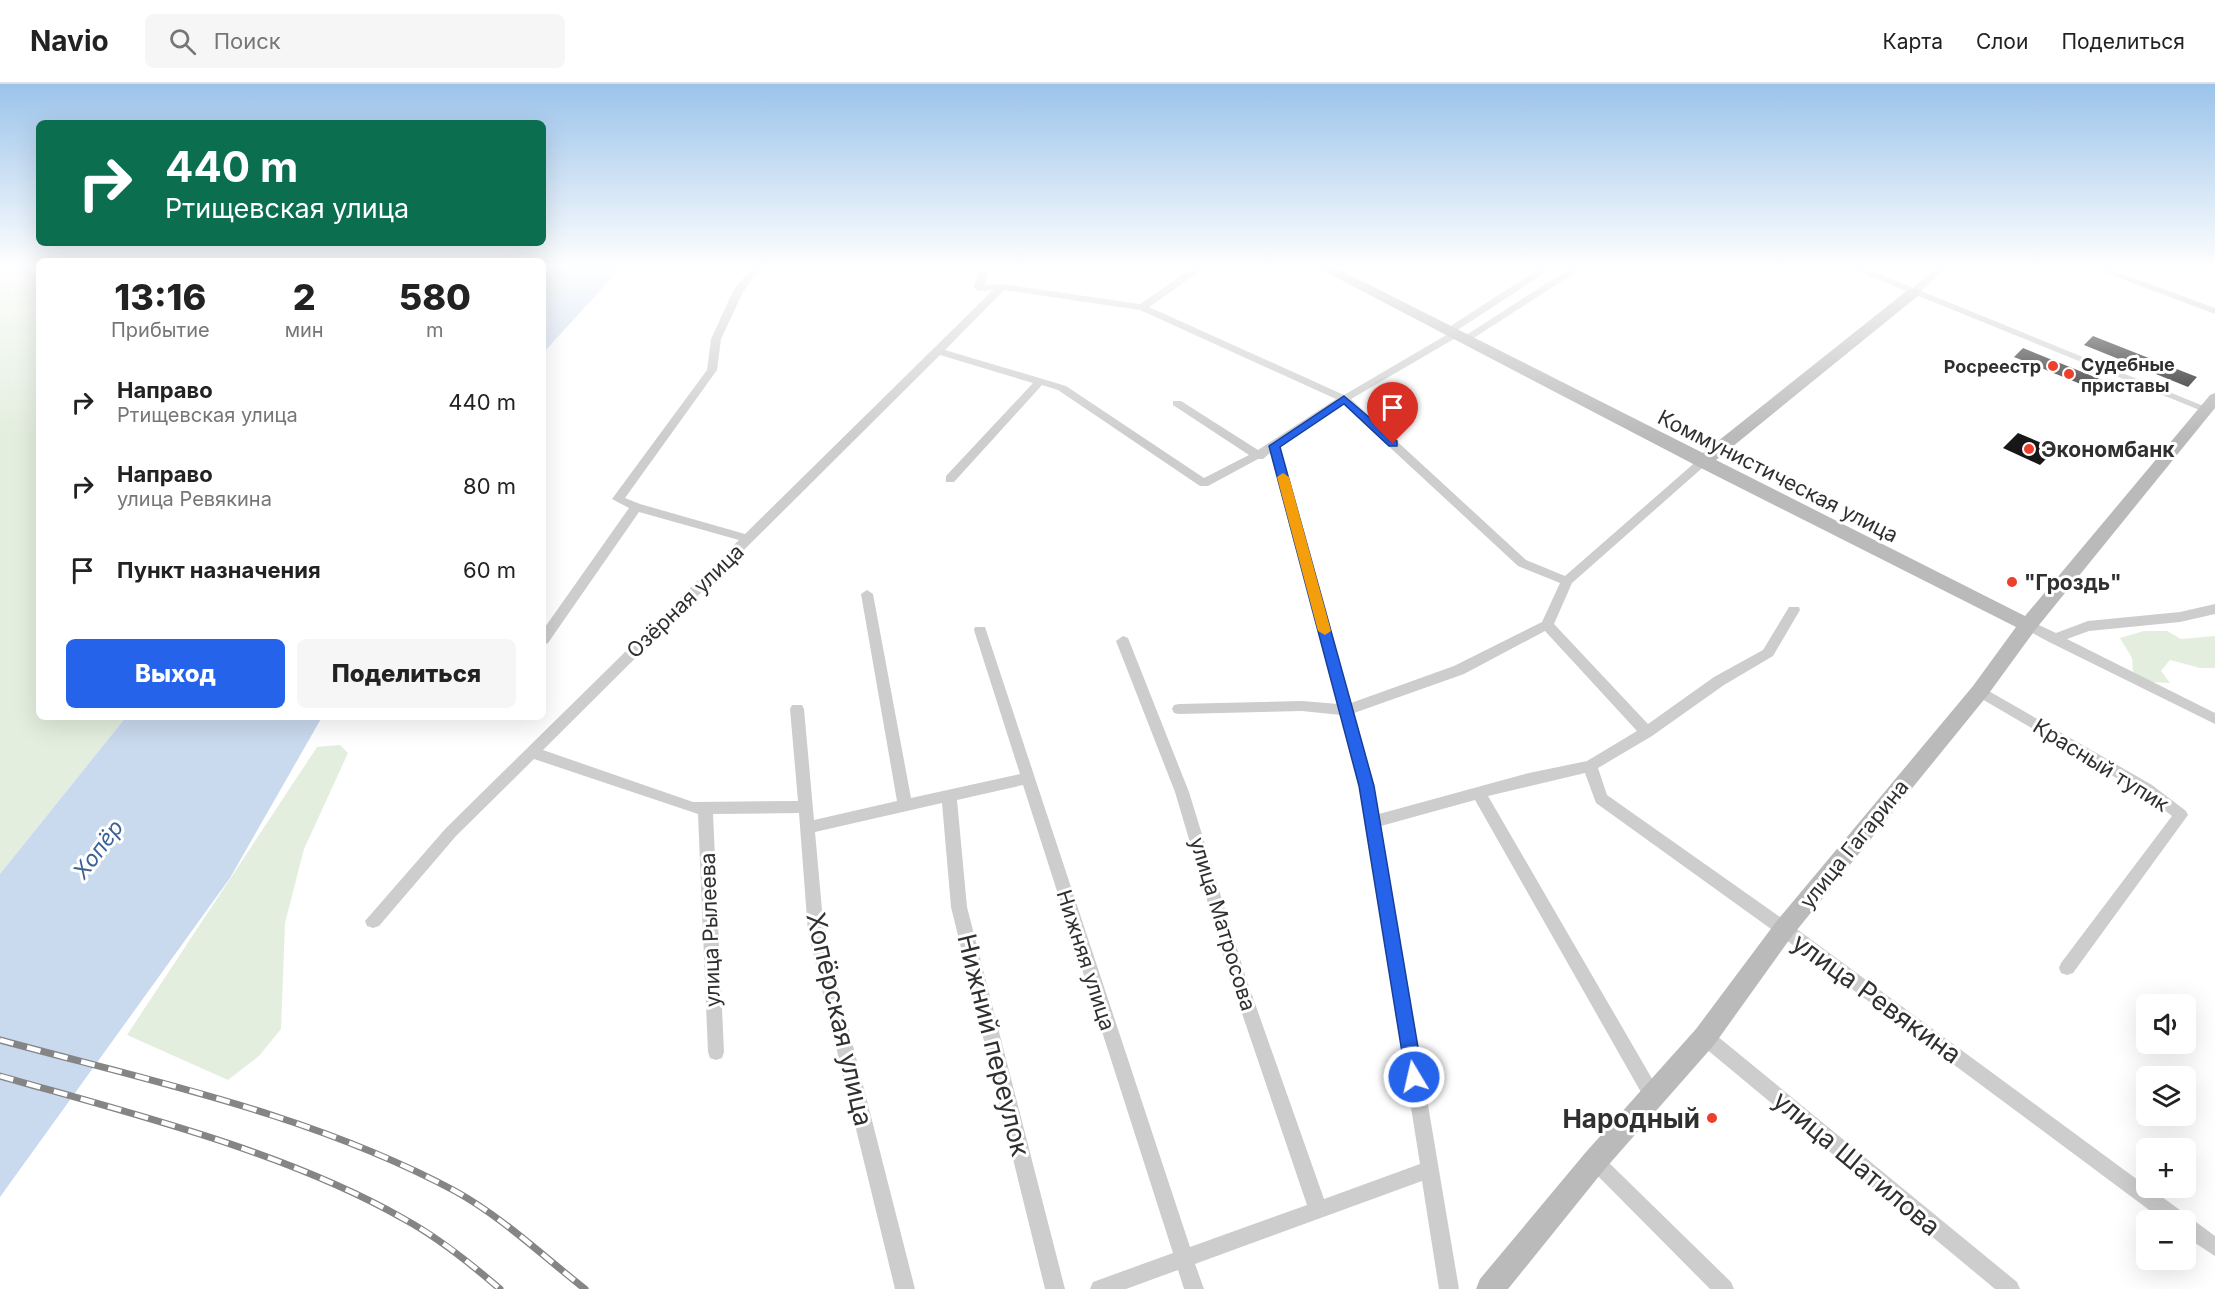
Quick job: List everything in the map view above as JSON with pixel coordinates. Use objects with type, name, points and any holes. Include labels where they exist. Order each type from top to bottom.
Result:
[{"type":"street","points":[[724,323],[717,339],[712,370],[618,499],[636,507],[749,539]]},
{"type":"street","name":"Озёрная улица","points":[[373,921],[451,832],[966,323]]},
{"type":"street","points":[[1178,323],[1344,399],[1522,563],[1568,581]]},
{"type":"street","name":"Коммунистическая улица","points":[[1434,323],[1703,462],[2215,719]]},
{"type":"street","points":[[1457,335],[1473,323]]},
{"type":"street","points":[[938,351],[1062,388],[1204,483],[1259,456],[1344,399],[1478,323]]},
{"type":"street","points":[[1179,709],[1302,706],[1346,710],[1460,670],[1547,625],[1568,581],[1703,462],[1875,323]]},
{"type":"street","points":[[1995,323],[2212,407]]},
{"type":"street","points":[[950,479],[1039,382]]},
{"type":"street","points":[[1177,403],[1259,456]]},
{"type":"street","name":"улица Гагарина","points":[[1490,1289],[1595,1161],[1705,1037],[1784,929],[1980,691],[2028,625],[2212,407]]},
{"type":"street","points":[[1274,446],[1346,710],[1373,822],[1449,1289]]},
{"type":"street","points":[[546,636],[636,507]]},
{"type":"street","points":[[867,594],[905,806]]},
{"type":"street","points":[[2054,639],[2088,626],[2180,617],[2215,609]]},
{"type":"street","points":[[1373,822],[1590,766],[1647,732],[1719,681],[1768,653],[1794,610]]},
{"type":"street","points":[[1547,625],[1647,732]]},
{"type":"street","name":"Нижняя улица","points":[[980,630],[1194,1289]]},
{"type":"street","name":"улица Матросова","points":[[1123,641],[1182,792],[1238,978],[1318,1209]]},
{"type":"street","name":"Красный тупик","points":[[1980,691],[2147,789],[2181,815],[2067,968]]},
{"type":"street","name":"Хопёрская улица","points":[[797,709],[816,932],[904,1289]]},
{"type":"street","points":[[531,752],[693,808],[806,807]]},
{"type":"street","name":"улица Ревякина","points":[[1590,766],[1601,799],[1784,929],[2164,1210]]},
{"type":"street","points":[[808,827],[1027,778]]},
{"type":"street","points":[[1479,793],[1652,1095]]},
{"type":"street","name":"Нижний переулок","points":[[949,797],[959,907],[1055,1289]]},
{"type":"street","name":"улица Рылеева","points":[[705,808],[716,1052]]},
{"type":"street","name":"улица Шатилова","points":[[1705,1037],[2010,1289]]},
{"type":"street","points":[[1595,1161],[1724,1289]]},
{"type":"street","points":[[1100,1289],[1430,1170]]},
{"type":"street","points":[[2196,1233],[2215,1247]]},
{"type":"green space","points":[[0,323],[36,323],[36,720],[124,720],[0,874]]},
{"type":"green space","points":[[2144,631],[2167,631],[2181,639],[2215,636],[2215,668],[2200,668],[2170,660],[2161,671],[2170,683],[2150,682],[2133,672],[2132,658],[2120,638]]},
{"type":"green space","points":[[340,745],[348,753],[304,849],[285,923],[281,1029],[259,1056],[228,1080],[127,1035],[317,747]]},
{"type":"water","points":[[546,323],[570,323],[546,350]]},
{"type":"water","name":"Хопёр","points":[[124,720],[320,720],[230,878],[0,1197],[0,874]]},
{"type":"building","points":[[2093,336],[2197,377],[2188,387],[2084,345]]},
{"type":"building","points":[[2023,348],[2102,380],[2093,389],[2014,357]]},
{"type":"building","name":"Экономбанк","points":[[2018,433],[2056,449],[2040,465],[2003,448]]},
{"type":"railway","points":[[0,1040],[232,1103],[346,1141],[401,1164],[472,1201],[522,1237],[585,1289]]},
{"type":"railway","points":[[0,1076],[207,1136],[310,1174],[358,1195],[417,1226],[454,1251],[500,1289]]},
{"type":"slow traffic","points":[[1283,477],[1325,631]]},
{"type":"place","name":"Росреестр","points":[[2053,366]]},
{"type":"place","name":"Судебные приставы","points":[[2069,374]]},
{"type":"place","name":"Экономбанк","points":[[2029,449]]},
{"type":"place","name":"\"Гроздь\"","points":[[2012,582]]},
{"type":"place","name":"Народный","points":[[1712,1118]]},
{"type":"route","points":[[1393,444],[1344,399],[1274,446],[1366,786],[1414,1077]]}]
